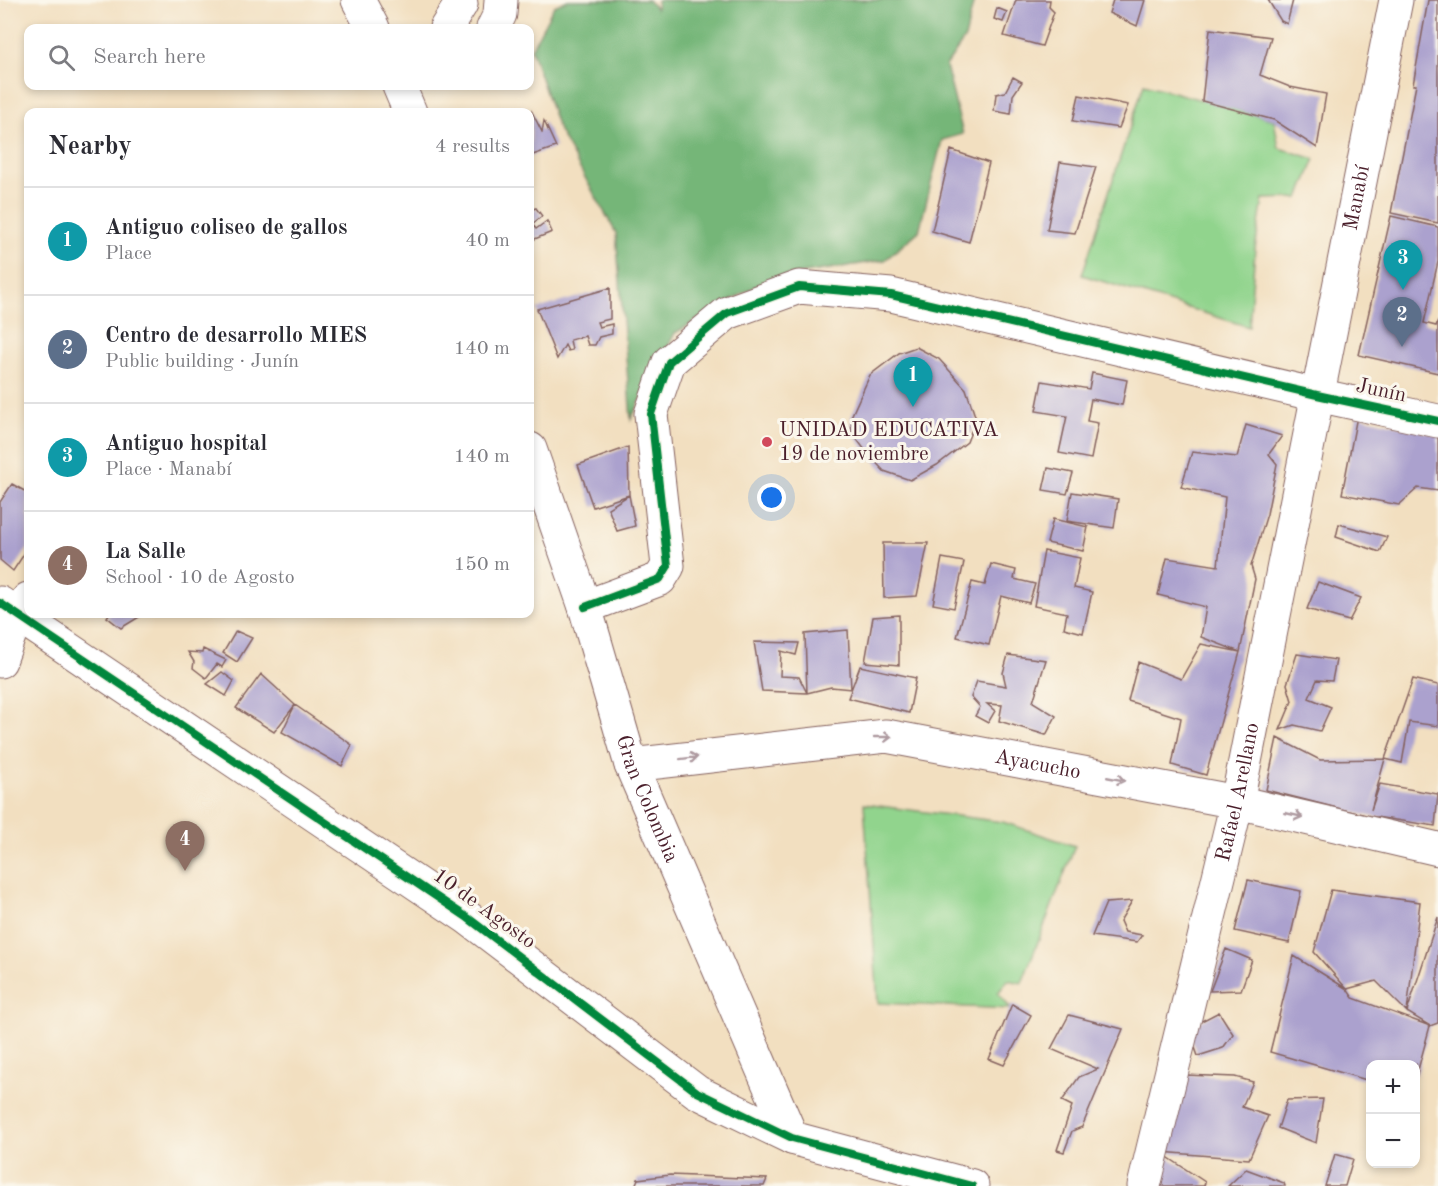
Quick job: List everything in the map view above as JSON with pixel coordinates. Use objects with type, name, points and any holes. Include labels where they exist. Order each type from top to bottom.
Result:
[{"type":"street","points":[[358,0],[371,24]]},
{"type":"street","points":[[448,24],[461,4],[459,0]]},
{"type":"street","points":[[495,24],[500,14],[501,0]]},
{"type":"street","name":"Manabí","points":[[1317,395],[1396,0]]},
{"type":"street","name":"Junín","points":[[585,607],[660,579],[668,566],[651,414],[669,362],[727,313],[800,287],[891,295],[1317,395],[1438,421]]},
{"type":"street","name":"Rafael Arellano","points":[[1144,1186],[1237,801],[1317,395]]},
{"type":"street","name":"Gran Colombia","points":[[534,460],[585,607],[631,765],[792,1138]]},
{"type":"street","points":[[0,661],[15,606]]},
{"type":"street","name":"10 de Agosto","points":[[32,618],[468,918],[697,1092],[792,1138],[972,1186]]},
{"type":"street","name":"Ayacucho","points":[[631,765],[886,736],[1237,801],[1438,849]]},
{"type":"green space","points":[[568,0],[648,0],[656,9],[657,0],[974,0],[965,38],[946,66],[963,134],[942,140],[919,231],[885,260],[768,279],[675,333],[631,419],[616,233],[559,131],[534,58],[534,43],[554,6]]},
{"type":"green space","points":[[1144,84],[1274,120],[1279,148],[1315,159],[1299,198],[1263,199],[1255,249],[1249,327],[1082,275]]},
{"type":"green space","points":[[864,804],[1003,822],[1075,846],[1022,983],[1008,980],[998,993],[1011,1009],[878,1003]]},
{"type":"building","points":[[1016,0],[1050,0],[1049,7],[1054,12],[1042,46],[1004,36]]},
{"type":"building","points":[[1113,0],[1145,0],[1137,26],[1109,13]]},
{"type":"building","points":[[1268,0],[1293,0],[1287,24],[1281,21]]},
{"type":"building","points":[[1428,0],[1438,0],[1438,223],[1391,213],[1416,85],[1413,85]]},
{"type":"building","points":[[997,8],[1007,12],[1003,22],[994,19]]},
{"type":"building","points":[[1210,29],[1271,37],[1260,75],[1290,87],[1326,94],[1317,148],[1274,120],[1202,101]]},
{"type":"building","points":[[1013,77],[1022,82],[1013,95],[1011,114],[994,111],[996,94],[1005,92]]},
{"type":"building","points":[[1079,95],[1128,105],[1119,128],[1073,121]]},
{"type":"building","points":[[534,116],[542,132],[544,121],[556,147],[534,155]]},
{"type":"building","points":[[951,150],[989,163],[969,242],[932,231]]},
{"type":"building","points":[[1060,162],[1096,167],[1075,233],[1047,230]]},
{"type":"building","points":[[536,208],[542,216],[534,222],[534,209]]},
{"type":"building","points":[[1391,216],[1438,227],[1438,262],[1424,323],[1436,326],[1438,321],[1438,373],[1359,355]]},
{"type":"building","points":[[547,221],[552,232],[534,239],[534,226],[536,229]]},
{"type":"building","points":[[610,288],[610,319],[597,322],[599,327],[612,324],[612,334],[599,337],[595,345],[588,345],[585,336],[570,340],[572,350],[568,351],[565,345],[557,359],[537,309]]},
{"type":"building","points":[[916,347],[939,359],[966,389],[976,419],[967,442],[937,465],[910,480],[884,471],[868,454],[852,433],[851,417],[870,375],[899,353]]},
{"type":"building","points":[[1092,373],[1127,380],[1122,405],[1091,399],[1087,421],[1098,423],[1091,459],[1059,453],[1067,416],[1036,411],[1042,381],[1089,389]]},
{"type":"building","points":[[1357,416],[1438,435],[1438,491],[1418,488],[1399,505],[1342,494]]},
{"type":"building","points":[[1246,425],[1282,436],[1269,454],[1277,464],[1267,514],[1251,566],[1255,579],[1240,652],[1201,637],[1206,607],[1158,595],[1167,558],[1218,566],[1225,497],[1181,487],[1192,452],[1237,457]]},
{"type":"building","points":[[628,447],[629,495],[593,507],[578,465]]},
{"type":"building","points":[[1048,468],[1073,473],[1067,494],[1043,490]]},
{"type":"building","points":[[12,484],[24,491],[24,554],[13,571],[0,560],[0,502]]},
{"type":"building","points":[[1072,492],[1118,499],[1114,528],[1067,521]]},
{"type":"building","points":[[629,495],[635,526],[617,531],[608,508]]},
{"type":"building","points":[[1053,519],[1088,527],[1083,551],[1047,543]]},
{"type":"building","points":[[1339,524],[1387,537],[1380,552],[1336,537]]},
{"type":"building","points":[[883,543],[928,543],[917,596],[884,598]]},
{"type":"building","points":[[1044,551],[1080,558],[1074,588],[1092,592],[1083,633],[1064,628],[1067,613],[1034,606]]},
{"type":"building","points":[[942,558],[964,562],[954,608],[933,604]]},
{"type":"building","points":[[991,564],[1016,570],[1014,579],[1035,584],[1029,603],[1001,596],[989,645],[957,637],[972,582],[985,585]]},
{"type":"building","points":[[1318,582],[1361,598],[1349,621],[1307,609]]},
{"type":"building","points":[[899,615],[899,665],[865,662],[873,617]]},
{"type":"building","points":[[108,618],[137,618],[121,628]]},
{"type":"building","points":[[848,630],[851,689],[831,687],[807,693],[805,634]]},
{"type":"building","points":[[236,631],[252,638],[237,662],[223,653]]},
{"type":"building","points":[[754,642],[799,643],[796,655],[781,651],[780,676],[799,677],[807,693],[762,691]]},
{"type":"building","points":[[1201,644],[1240,652],[1206,775],[1172,765],[1181,718],[1128,701],[1138,662],[1181,679]]},
{"type":"building","points":[[203,649],[226,660],[222,667],[217,664],[206,678],[193,668],[194,662],[188,652],[202,653]]},
{"type":"building","points":[[1297,654],[1336,660],[1332,681],[1317,680],[1309,698],[1331,707],[1320,731],[1294,725],[1280,730],[1292,701],[1287,684]]},
{"type":"building","points":[[1008,655],[1046,660],[1033,702],[1056,716],[1046,735],[999,721],[1002,705],[987,704],[995,711],[988,723],[975,716],[980,707],[971,697],[977,681],[1006,686],[1003,673]]},
{"type":"building","points":[[860,666],[916,678],[909,713],[848,698]]},
{"type":"building","points":[[222,672],[234,681],[226,696],[207,684]]},
{"type":"building","points":[[261,674],[295,705],[274,732],[236,708]]},
{"type":"building","points":[[1413,679],[1438,685],[1438,726],[1409,722],[1402,763],[1385,759]]},
{"type":"building","points":[[295,705],[352,745],[342,766],[282,732]]},
{"type":"building","points":[[1277,738],[1320,760],[1385,759],[1371,810],[1380,784],[1438,794],[1435,826],[1369,816],[1266,790]]},
{"type":"building","points":[[1248,880],[1301,891],[1289,943],[1235,931]]},
{"type":"building","points":[[1331,890],[1420,902],[1407,1012],[1376,981],[1347,989],[1314,952]]},
{"type":"building","points":[[1132,901],[1120,921],[1125,932],[1142,935],[1137,942],[1092,936],[1106,903]]},
{"type":"building","points":[[1438,917],[1438,1023],[1430,1026],[1407,1012]]},
{"type":"building","points":[[1226,949],[1252,960],[1241,990],[1210,991]]},
{"type":"building","points":[[1294,956],[1347,989],[1353,998],[1430,1026],[1420,1062],[1420,1060],[1366,1060],[1366,1080],[1270,1052]]},
{"type":"building","points":[[1012,1004],[1031,1015],[1004,1065],[989,1059]]},
{"type":"building","points":[[1219,1012],[1233,1034],[1223,1048],[1198,1056],[1188,1028]]},
{"type":"building","points":[[1069,1015],[1123,1029],[1082,1127],[1072,1131],[1064,1152],[1057,1150],[1072,1106],[1062,1101],[1079,1077],[1098,1069],[1051,1049]]},
{"type":"building","points":[[1185,1075],[1235,1077],[1253,1082],[1242,1107],[1268,1116],[1249,1159],[1160,1152],[1205,1182],[1204,1186],[1148,1186]]},
{"type":"building","points":[[1323,1099],[1316,1143],[1278,1128],[1287,1100]]},
{"type":"building","points":[[1335,1154],[1353,1159],[1345,1186],[1325,1186]]},
{"type":"building","points":[[1246,1169],[1284,1183],[1285,1186],[1228,1186]]},
{"type":"building","points":[[670,1175],[767,1179],[764,1186],[635,1186],[638,1179]]},
{"type":"cycle path","points":[[585,607],[660,579],[668,566],[651,414],[669,362],[727,313],[799,287],[891,295],[1317,395],[1438,421]]},
{"type":"cycle path","points":[[0,603],[468,918],[697,1092],[792,1138],[972,1186]]},
{"type":"place","name":"Antiguo hospital","points":[[1403,290]]},
{"type":"place","name":"Centro de desarrollo MIES","points":[[1402,347]]},
{"type":"place","name":"Antiguo coliseo de gallos","points":[[913,407]]},
{"type":"place","name":"UNIDAD EDUCATIVA 19 de noviembre","points":[[767,442]]},
{"type":"place","name":"La Salle","points":[[185,871]]}]
